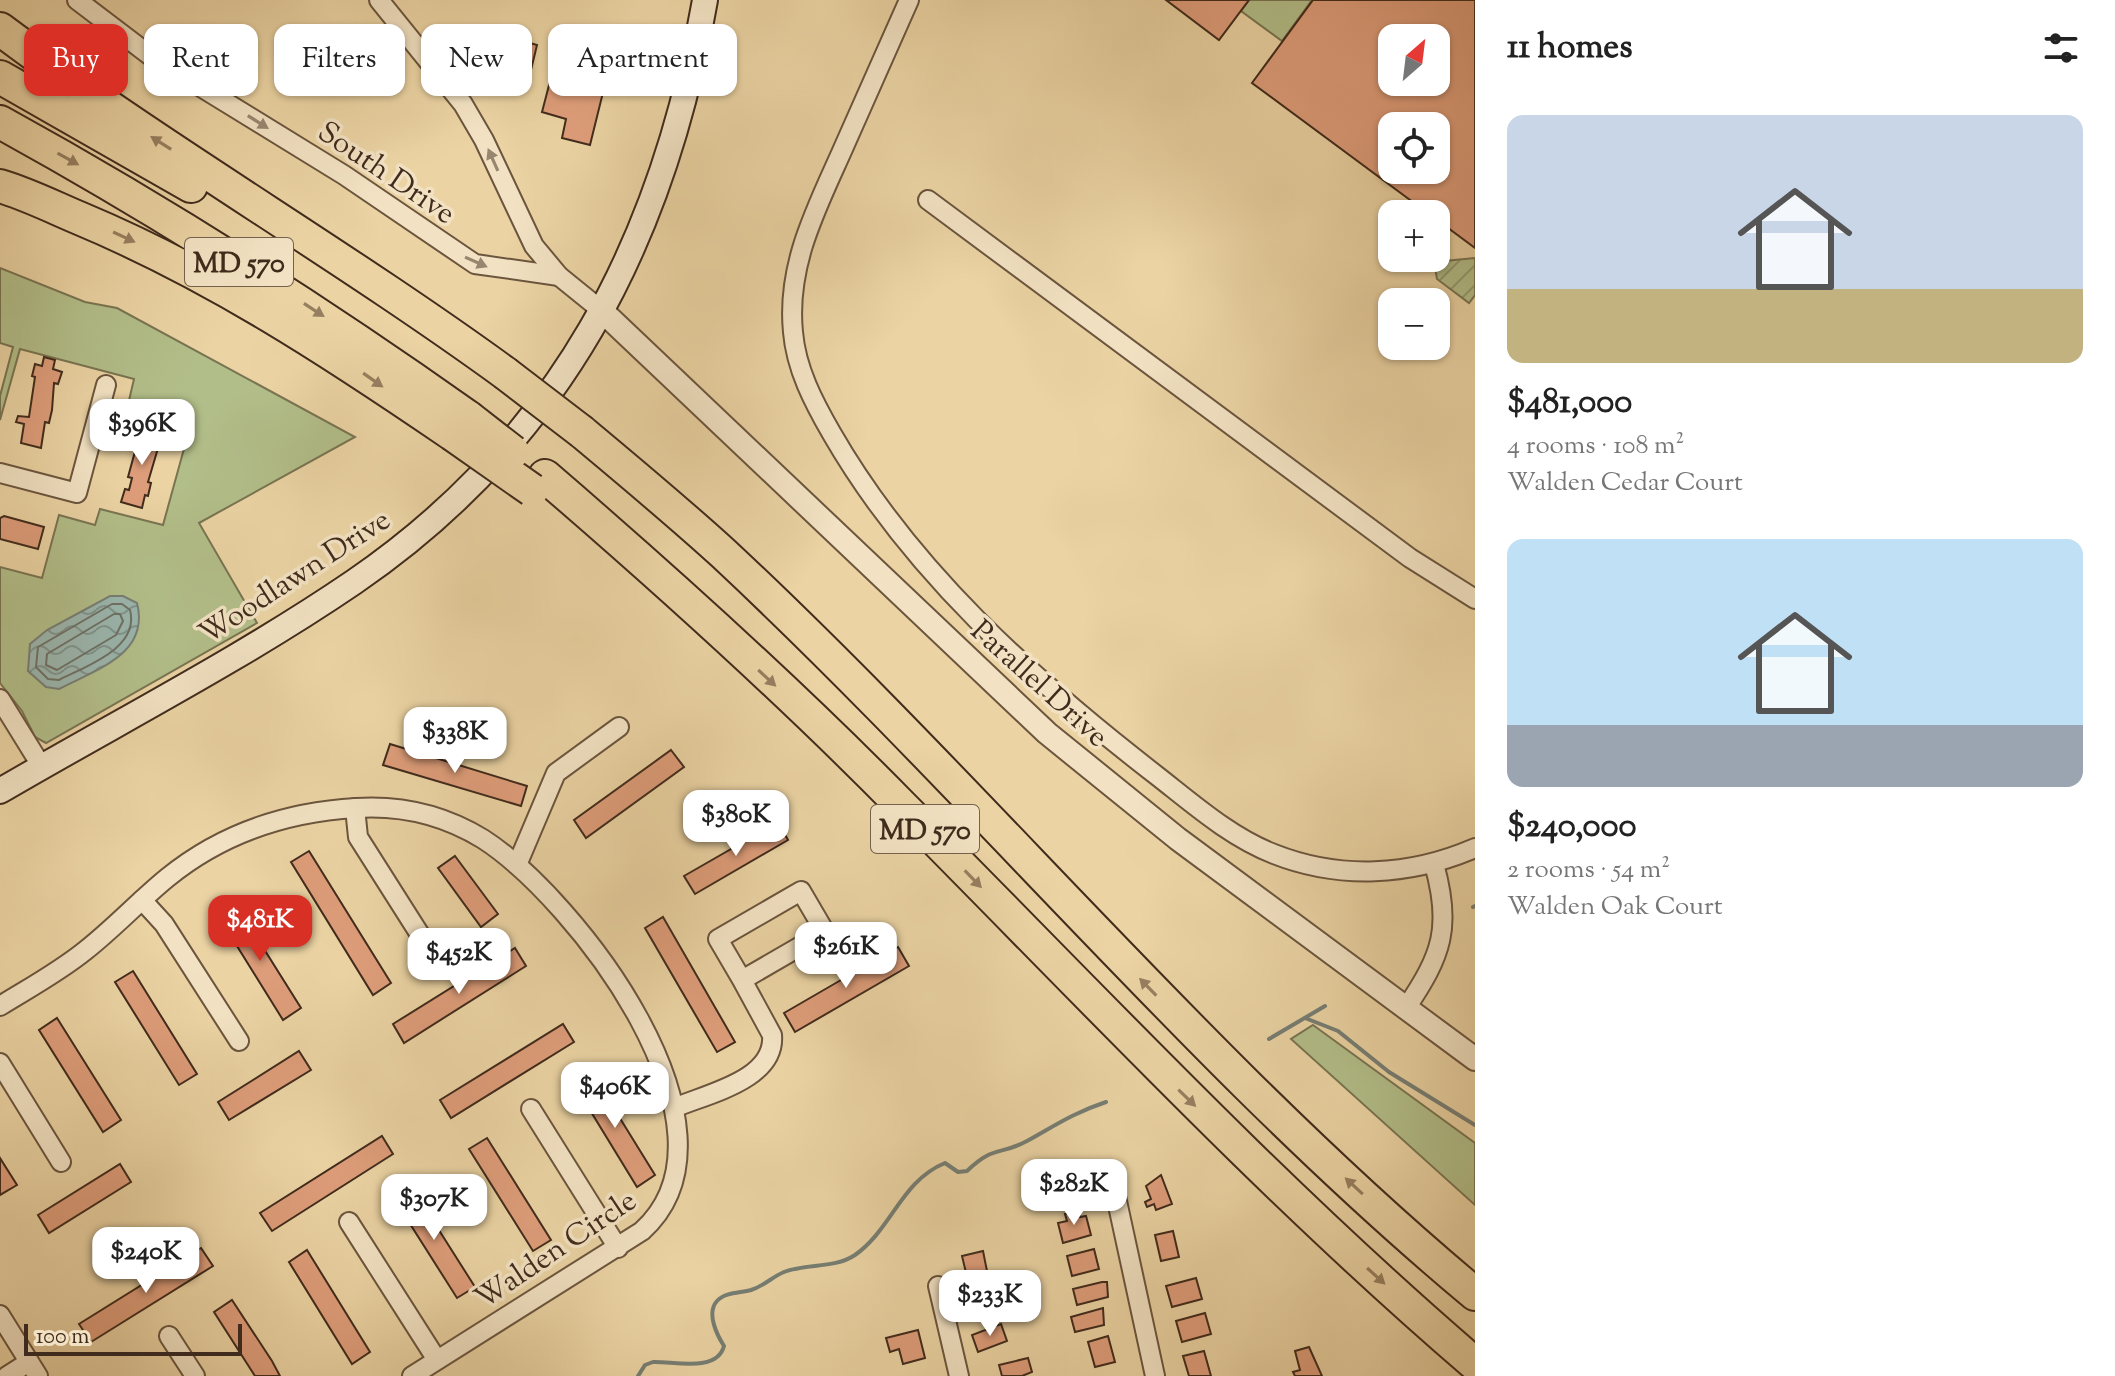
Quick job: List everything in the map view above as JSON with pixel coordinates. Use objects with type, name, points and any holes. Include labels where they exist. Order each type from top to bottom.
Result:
[{"type":"highway","points":[[0,29],[150,135],[369,277],[499,380]]},
{"type":"highway","name":"MD 570","points":[[0,77],[277,239],[499,380],[576,440],[943,775],[1158,998],[1359,1191],[1475,1294]]},
{"type":"highway","name":"MD 570","points":[[0,122],[245,266],[538,483],[711,624],[899,802],[1174,1085],[1325,1230],[1475,1364]]},
{"type":"highway","points":[[0,186],[130,241],[245,298],[460,426]]},
{"type":"main road","name":"Woodlawn Drive","points":[[0,791],[354,582],[412,538],[503,454],[532,419],[601,310],[638,238],[673,145],[687,96],[705,0]]},
{"type":"street","name":"South Drive","points":[[77,0],[152,57],[344,175],[475,264],[559,276]]},
{"type":"street","points":[[379,0],[463,104],[484,140],[534,246],[559,276],[601,310]]},
{"type":"street","points":[[909,0],[806,233],[793,277],[791,304],[797,358],[819,411],[849,462],[930,571],[997,639],[1139,762],[1242,839],[1302,864],[1335,870],[1398,871],[1434,864],[1475,848]]},
{"type":"street","points":[[928,200],[1407,555],[1475,599]]},
{"type":"street","name":"Parallel Drive","points":[[601,310],[1047,733],[1178,839],[1475,1059]]},
{"type":"street","points":[[0,473],[77,493],[106,385]]},
{"type":"street","points":[[0,699],[42,767]]},
{"type":"street","points":[[517,865],[556,773],[619,727]]},
{"type":"street","points":[[355,808],[358,837],[431,952]]},
{"type":"street","name":"Walden Circle","points":[[0,1006],[75,958],[186,864],[236,835],[287,818],[355,808],[400,809],[438,817],[481,838],[517,865],[554,903],[621,988],[647,1037],[674,1108],[680,1154],[672,1190],[650,1223],[618,1248],[412,1376]]},
{"type":"street","points":[[1406,1008],[1428,976],[1442,943],[1444,910],[1434,864]]},
{"type":"street","points":[[674,1108],[750,1075],[767,1058],[772,1035],[718,939],[801,891],[825,932],[742,980]]},
{"type":"street","points":[[142,900],[164,924],[239,1041]]},
{"type":"street","points":[[0,1063],[61,1162]]},
{"type":"street","points":[[531,1109],[618,1248]]},
{"type":"street","points":[[1112,1178],[1155,1376]]},
{"type":"street","points":[[349,1222],[437,1360]]},
{"type":"street","points":[[938,1286],[959,1376]]},
{"type":"street","points":[[0,1315],[34,1369],[7,1376]]},
{"type":"street","points":[[169,1336],[195,1376]]},
{"type":"green space","points":[[1249,0],[1312,0],[1282,41],[1241,11]]},
{"type":"green space","points":[[1475,258],[1475,295],[1469,303],[1437,279],[1436,272],[1450,272],[1450,260]]},
{"type":"green space","points":[[0,268],[85,302],[117,308],[355,437],[199,523],[257,623],[46,743],[35,737],[22,711],[0,683],[0,567],[42,578],[59,515],[95,525],[100,509],[163,525],[190,427],[127,409],[134,379],[20,349],[0,420],[0,396],[13,347],[0,343]]},
{"type":"green space","points":[[1313,1025],[1475,1143],[1475,1205],[1291,1039]]},
{"type":"water","points":[[110,596],[123,596],[137,603],[139,621],[136,635],[128,647],[104,666],[59,689],[46,687],[28,671],[30,644],[47,630]]},
{"type":"building","points":[[1166,0],[1249,0],[1219,40]]},
{"type":"building","points":[[1313,0],[1475,0],[1475,248],[1450,229],[1450,200],[1410,200],[1388,184],[1450,184],[1450,112],[1378,112],[1378,176],[1252,83]]},
{"type":"building","points":[[532,44],[537,45],[532,66]]},
{"type":"building","points":[[548,89],[548,96],[602,96],[590,145],[562,138],[566,119],[542,112]]},
{"type":"building","points":[[44,357],[55,360],[53,369],[62,372],[58,384],[54,383],[52,410],[49,423],[45,422],[41,448],[21,443],[24,424],[16,422],[18,416],[29,417],[35,364],[42,366]]},
{"type":"building","points":[[142,426],[163,431],[148,482],[151,483],[148,496],[145,495],[142,508],[121,502],[125,489],[129,490],[132,478],[128,477]]},
{"type":"building","points":[[4,516],[44,527],[38,549],[0,539],[0,518]]},
{"type":"building","points":[[390,744],[527,786],[521,806],[383,765]]},
{"type":"building","points":[[671,750],[684,767],[586,838],[574,820]]},
{"type":"building","points":[[778,822],[788,840],[695,894],[684,876]]},
{"type":"building","points":[[309,851],[391,983],[373,995],[291,862]]},
{"type":"building","points":[[455,856],[498,914],[481,927],[438,868]]},
{"type":"building","points":[[237,906],[301,1008],[283,1020],[219,917]]},
{"type":"building","points":[[663,917],[735,1042],[717,1052],[645,928]]},
{"type":"building","points":[[898,947],[909,966],[795,1032],[784,1013]]},
{"type":"building","points":[[515,948],[526,966],[404,1043],[393,1024]]},
{"type":"building","points":[[133,971],[197,1074],[179,1085],[115,982]]},
{"type":"building","points":[[57,1018],[121,1120],[103,1132],[39,1030]]},
{"type":"building","points":[[563,1024],[574,1042],[451,1118],[440,1100]]},
{"type":"building","points":[[299,1051],[311,1070],[229,1120],[218,1102]]},
{"type":"building","points":[[592,1073],[655,1175],[637,1187],[574,1084]]},
{"type":"building","points":[[382,1136],[393,1154],[272,1231],[260,1213]]},
{"type":"building","points":[[487,1138],[551,1240],[533,1251],[469,1149]]},
{"type":"building","points":[[0,1158],[17,1185],[0,1195]]},
{"type":"building","points":[[120,1164],[131,1182],[49,1233],[38,1215]]},
{"type":"building","points":[[1161,1175],[1172,1204],[1156,1210],[1154,1204],[1147,1207],[1145,1202],[1151,1199],[1146,1186]]},
{"type":"building","points":[[1066,1183],[1068,1190],[1081,1187],[1085,1203],[1059,1209],[1057,1199],[1052,1200],[1049,1187]]},
{"type":"building","points":[[411,1186],[475,1287],[457,1298],[393,1197]]},
{"type":"building","points":[[1078,1211],[1080,1217],[1086,1216],[1091,1235],[1063,1243],[1058,1223],[1067,1221],[1065,1214]]},
{"type":"building","points":[[1173,1231],[1179,1257],[1161,1261],[1155,1235]]},
{"type":"building","points":[[201,1248],[213,1266],[91,1342],[79,1324]]},
{"type":"building","points":[[1094,1249],[1099,1269],[1072,1276],[1067,1256]]},
{"type":"building","points":[[307,1250],[370,1352],[352,1364],[289,1262]]},
{"type":"building","points":[[983,1251],[988,1276],[968,1281],[962,1256]]},
{"type":"building","points":[[1196,1278],[1202,1299],[1172,1307],[1166,1286]]},
{"type":"building","points":[[1107,1282],[1108,1297],[1077,1305],[1073,1289]]},
{"type":"building","points":[[992,1289],[998,1315],[978,1320],[972,1294]]},
{"type":"building","points":[[232,1300],[280,1376],[255,1376],[214,1312]]},
{"type":"building","points":[[1103,1308],[1104,1325],[1075,1332],[1071,1317]]},
{"type":"building","points":[[1205,1313],[1211,1334],[1182,1342],[1176,1321]]},
{"type":"building","points":[[1001,1324],[1007,1341],[978,1352],[972,1335]]},
{"type":"building","points":[[918,1330],[925,1358],[903,1364],[899,1349],[890,1352],[886,1338]]},
{"type":"building","points":[[1108,1336],[1115,1362],[1095,1367],[1088,1342]]},
{"type":"building","points":[[1309,1347],[1322,1376],[1295,1376],[1293,1372],[1300,1370],[1295,1351]]},
{"type":"building","points":[[1204,1351],[1211,1376],[1189,1376],[1183,1356]]},
{"type":"building","points":[[1028,1358],[1032,1372],[1022,1376],[1002,1376],[999,1365]]},
{"type":"waterway","points":[[1269,1039],[1325,1006]]},
{"type":"waterway","points":[[1305,1018],[1338,1031],[1389,1072],[1475,1125]]},
{"type":"waterway","points":[[638,1376],[645,1365],[653,1362],[693,1364],[713,1360],[724,1346],[712,1312],[720,1298],[756,1288],[784,1272],[838,1262],[855,1255],[868,1244],[907,1193],[930,1171],[945,1163],[958,1172],[967,1171],[990,1154],[1017,1146],[1074,1115],[1106,1102]]}]
